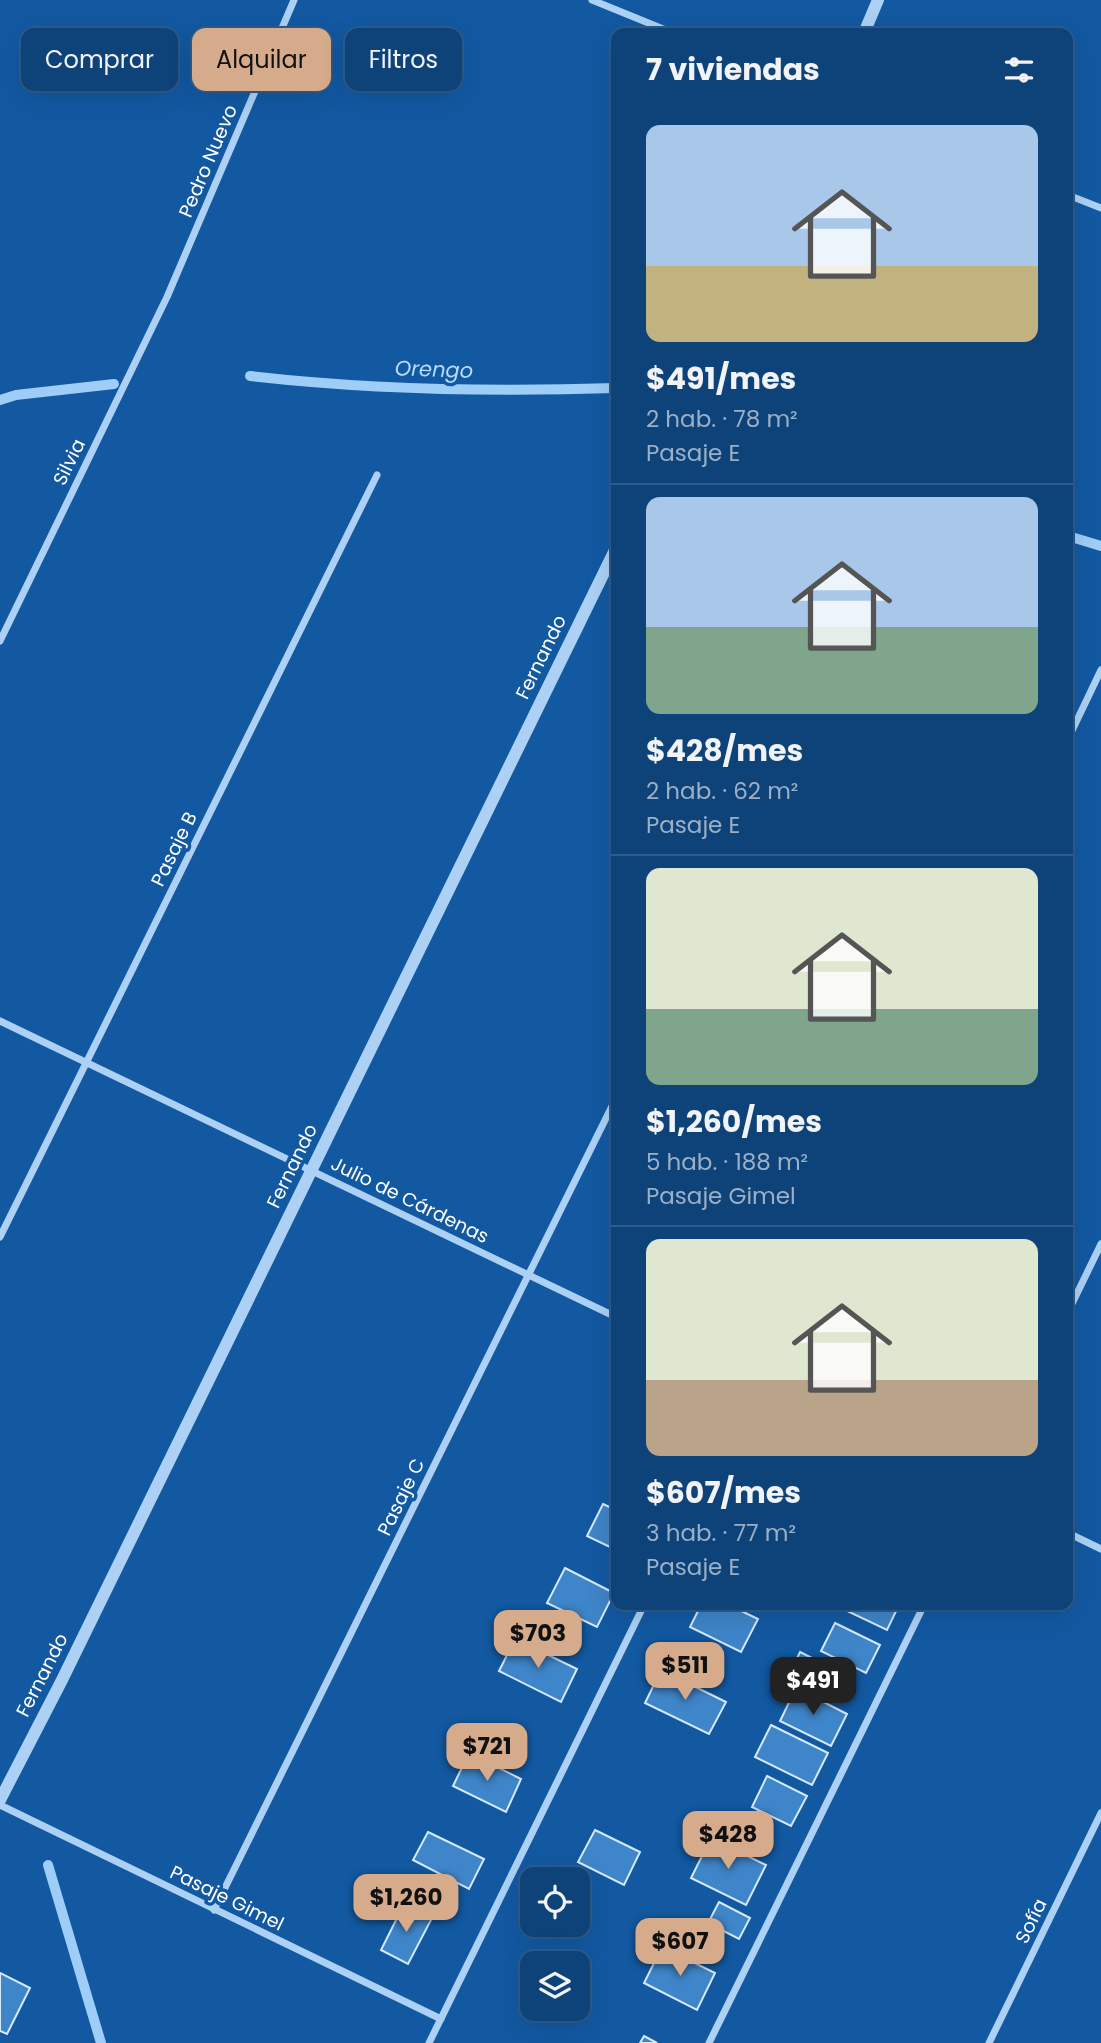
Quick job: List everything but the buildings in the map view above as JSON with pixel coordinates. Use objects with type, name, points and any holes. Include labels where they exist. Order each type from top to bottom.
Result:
[{"type":"street","name":"Pedro Nuevo","points":[[167,297],[294,0]]},
{"type":"street","points":[[592,0],[661,28]]},
{"type":"street","points":[[866,28],[878,0]]},
{"type":"street","points":[[1073,197],[1101,208]]},
{"type":"street","name":"Silvia","points":[[0,641],[167,297]]},
{"type":"street","name":"Pasaje B","points":[[0,1237],[377,475]]},
{"type":"street","name":"Fernando","points":[[0,1800],[62,1680],[611,558]]},
{"type":"street","points":[[1073,729],[1101,670]]},
{"type":"street","name":"Julio de Cárdenas","points":[[0,1021],[611,1315]]},
{"type":"street","name":"Pasaje C","points":[[214,1910],[611,1108]]},
{"type":"street","points":[[1073,1302],[1101,1244]]},
{"type":"street","points":[[1073,1535],[1101,1549]]},
{"type":"street","points":[[429,2043],[642,1610]]},
{"type":"street","points":[[709,2043],[922,1610]]},
{"type":"street","name":"Pasaje Gimel","points":[[0,1805],[441,2019]]},
{"type":"street","name":"Sofía","points":[[989,2043],[1101,1813]]},
{"type":"waterway","name":"Orengo","points":[[250,376],[433,389],[611,388]]},
{"type":"waterway","name":"Orengo","points":[[0,400],[16,395],[114,384]]},
{"type":"waterway","name":"Orengo","points":[[1073,538],[1101,546]]},
{"type":"waterway","points":[[48,1865],[101,2043]]}]
